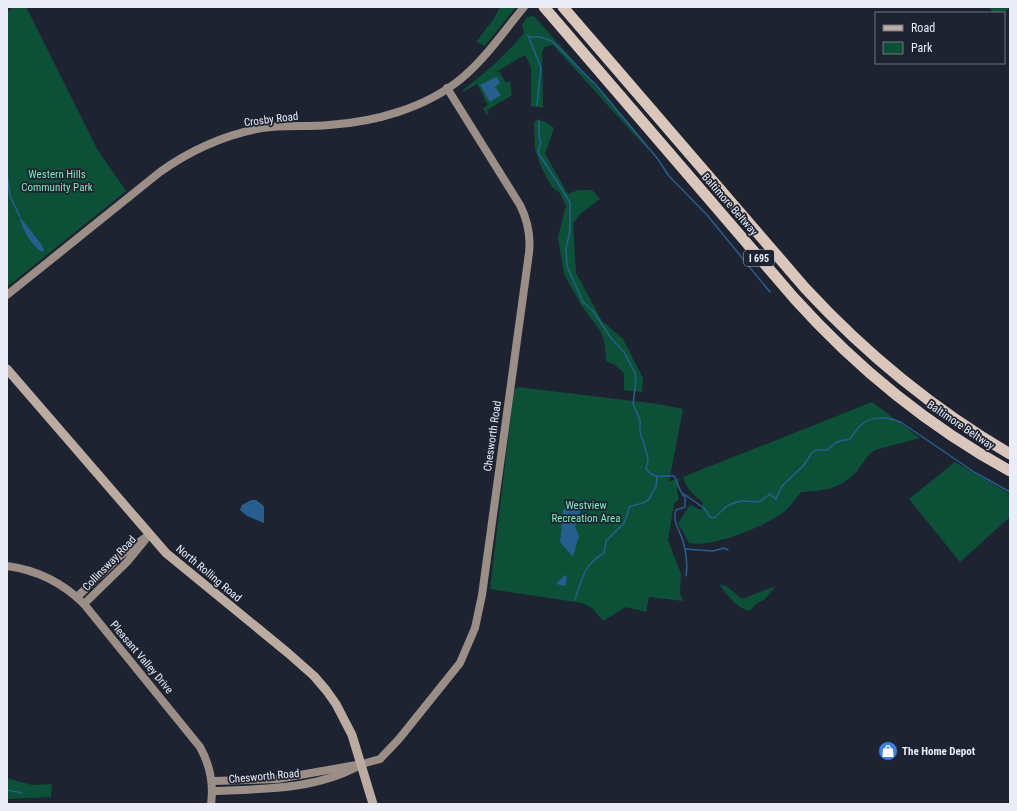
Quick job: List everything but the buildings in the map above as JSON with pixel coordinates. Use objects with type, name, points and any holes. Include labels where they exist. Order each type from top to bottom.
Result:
[{"type":"highway","name":"Baltimore Beltway","points":[[544,7],[789,293],[830,336],[862,366],[911,407],[973,450],[1010,471]]},
{"type":"highway","name":"Baltimore Beltway","points":[[563,7],[800,283],[841,326],[888,369],[942,411],[1010,454]]},
{"type":"highway","points":[[986,439],[1010,450]]},
{"type":"main road","name":"North Rolling Road","points":[[7,369],[149,535],[181,567],[288,653],[314,676],[329,694],[345,720],[362,764],[373,804]]},
{"type":"street","name":"Crosby Road","points":[[7,295],[160,172],[194,150],[231,135],[263,128],[328,125],[377,118],[422,102],[462,78],[483,57],[524,7]]},
{"type":"street","name":"Chesworth Road","points":[[212,781],[277,778],[374,761],[385,754],[426,707],[460,663],[475,628],[483,587],[529,253],[530,236],[524,213],[447,88]]},
{"type":"street","name":"Collinsway Road","points":[[77,597],[121,555],[149,535]]},
{"type":"street","name":"Collinsway Road","points":[[84,604],[137,551],[149,535]]},
{"type":"street","name":"Pleasant Valley Drive","points":[[7,566],[22,568],[45,576],[77,597],[84,604],[195,739],[206,759],[212,781],[213,791],[211,804]]},
{"type":"street","name":"Chesworth Road","points":[[213,791],[273,788],[296,785],[333,777],[362,764]]},
{"type":"green space","name":"Western Hills Community Park","points":[[14,7],[26,7],[97,149],[126,191],[7,287],[7,12]]},
{"type":"green space","points":[[500,7],[516,7],[485,46],[476,42],[493,20]]},
{"type":"green space","points":[[989,7],[1010,7],[1004,12],[992,12]]},
{"type":"green space","points":[[534,16],[637,133],[651,153],[553,45],[544,47],[542,53],[543,108],[531,106],[531,67],[525,55],[494,73],[499,71],[506,83],[510,81],[512,95],[487,110],[489,114],[487,115],[483,108],[488,105],[477,84],[463,92],[463,90],[503,56],[524,33],[522,25],[527,17]]},
{"type":"green space","points":[[537,120],[546,122],[554,128],[545,154],[568,194],[578,190],[592,190],[600,199],[580,214],[573,224],[576,273],[602,321],[623,339],[643,378],[642,392],[624,390],[624,373],[615,365],[606,361],[605,345],[601,332],[581,305],[564,274],[558,237],[566,206],[560,193],[552,187],[541,167],[535,149],[534,122]]},
{"type":"green space","name":"Westview Recreation Area","points":[[518,387],[658,404],[683,409],[669,482],[679,478],[677,491],[679,499],[674,504],[668,540],[681,574],[680,594],[683,601],[649,597],[646,612],[626,607],[603,621],[592,608],[582,603],[490,589],[514,390]]},
{"type":"green space","points":[[872,402],[920,438],[875,450],[867,457],[857,471],[845,482],[825,490],[801,492],[785,511],[752,529],[711,542],[699,544],[689,543],[678,523],[690,505],[701,510],[703,503],[688,488],[683,477]]},
{"type":"green space","points":[[955,462],[1010,494],[1010,517],[960,562],[909,499]]},
{"type":"green space","points":[[719,584],[726,586],[742,599],[776,586],[764,600],[756,604],[750,611],[736,604]]},
{"type":"green space","points":[[7,778],[32,785],[52,784],[51,797],[7,799]]},
{"type":"water","points":[[497,77],[500,83],[495,87],[501,95],[490,102],[480,85]]},
{"type":"water","points":[[20,217],[42,245],[44,250],[42,252],[34,246],[22,226]]},
{"type":"water","points":[[251,500],[256,500],[264,506],[264,523],[247,516],[240,510],[242,505]]},
{"type":"water","points":[[567,505],[583,505],[575,526],[579,536],[573,557],[560,542],[563,511]]},
{"type":"water","points":[[565,575],[567,576],[565,586],[556,584]]},
{"type":"waterway","points":[[528,35],[541,68],[537,105]]},
{"type":"waterway","points":[[529,37],[540,37],[552,41],[596,85],[657,158],[669,176],[707,215],[770,292]]},
{"type":"waterway","points":[[539,120],[539,137],[541,142],[538,151],[539,154],[570,202],[570,231],[566,248],[567,266],[583,302],[593,311],[611,338],[624,352],[635,373],[636,379],[633,404],[640,420],[640,432],[648,460],[646,468],[649,472],[655,476],[674,476],[681,492],[704,508],[710,517],[714,518],[727,506],[734,503],[741,501],[759,502],[770,494],[776,499],[782,486],[803,466],[811,454],[816,450],[827,450],[837,442],[850,439],[864,422],[886,418],[902,423],[974,472],[1010,492]]},
{"type":"waterway","points":[[7,173],[10,196],[20,217]]},
{"type":"waterway","points":[[575,599],[582,578],[588,567],[604,553],[606,541],[624,523],[630,506],[640,504],[649,499],[656,487],[657,477]]},
{"type":"waterway","points":[[682,494],[685,497],[685,507],[676,510],[675,518],[685,549],[687,563],[686,576]]},
{"type":"waterway","points":[[685,549],[713,551],[724,548],[728,550]]},
{"type":"waterway","points":[[7,790],[22,793]]},
{"type":"place","name":"The Home Depot","points":[[888,751]]}]
